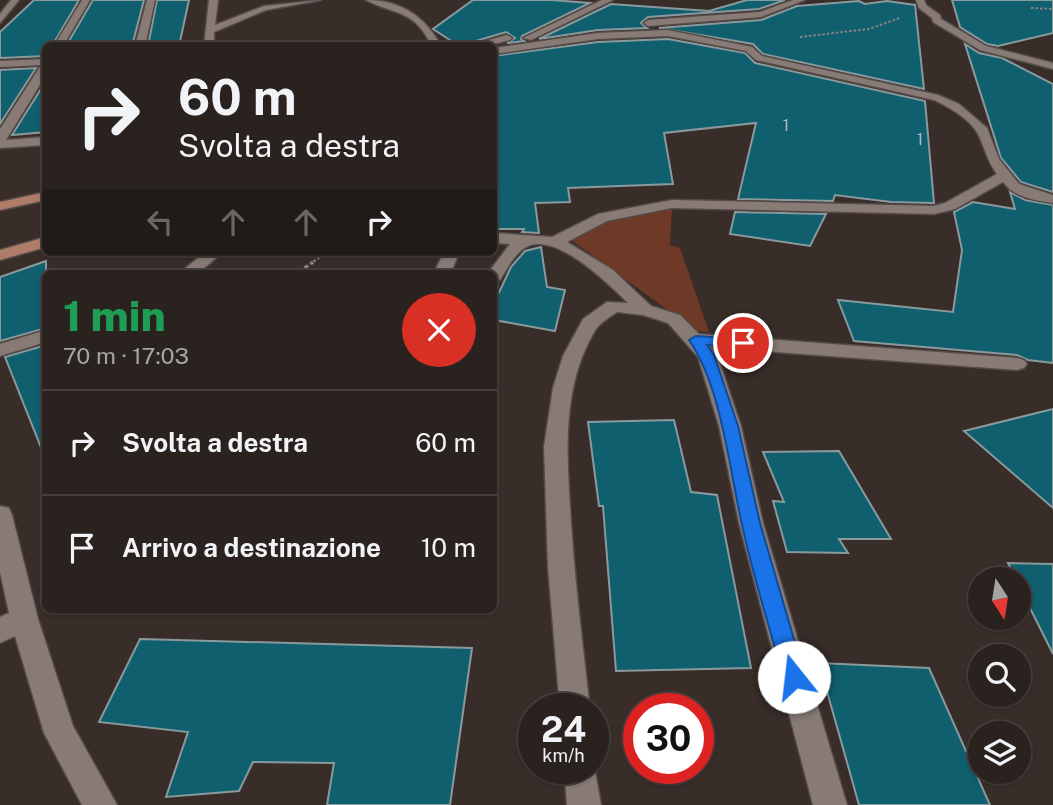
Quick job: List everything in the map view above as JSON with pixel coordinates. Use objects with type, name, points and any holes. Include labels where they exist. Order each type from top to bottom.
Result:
[{"type":"main road","points":[[0,206],[42,198]]},
{"type":"main road","points":[[0,256],[42,243]]},
{"type":"street","points":[[0,20],[15,0]]},
{"type":"street","points":[[60,42],[86,0]]},
{"type":"street","points":[[141,42],[151,0]]},
{"type":"street","points":[[210,42],[214,0]]},
{"type":"street","points":[[211,30],[264,8],[317,0]]},
{"type":"street","points":[[370,0],[397,5],[417,19],[434,42]]},
{"type":"street","points":[[506,48],[609,0]]},
{"type":"street","points":[[549,41],[570,35],[665,20],[761,14],[801,0]]},
{"type":"street","points":[[919,1],[955,32],[983,48],[1053,66]]},
{"type":"street","points":[[491,42],[506,39],[544,20]]},
{"type":"street","points":[[497,50],[549,41],[638,32],[698,37],[749,49],[759,58],[938,98],[955,106],[983,131],[993,160],[1014,187],[1032,195],[1053,199]]},
{"type":"street","points":[[0,64],[42,64]]},
{"type":"street","points":[[0,142],[42,71]]},
{"type":"street","points":[[0,142],[42,141]]},
{"type":"street","points":[[554,242],[603,216],[672,204],[934,210],[950,205],[1004,176]]},
{"type":"street","points":[[497,238],[526,241],[542,239],[554,242],[624,286],[645,310]]},
{"type":"street","points":[[497,272],[515,249],[526,241]]},
{"type":"street","points":[[192,270],[210,256]]},
{"type":"street","points":[[573,693],[561,567],[555,447],[563,388],[573,356],[590,323],[613,306],[645,310],[674,318],[707,355],[730,426],[751,523],[830,805]]},
{"type":"street","points":[[0,350],[42,337]]},
{"type":"street","points":[[696,340],[1017,364]]},
{"type":"street","points":[[0,515],[12,625],[60,733],[100,805]]},
{"type":"street","points":[[582,784],[584,805]]},
{"type":"path","points":[[1031,8],[1053,9]]},
{"type":"path","points":[[794,37],[869,29],[900,17],[917,15],[937,18]]},
{"type":"path","points":[[302,270],[321,256]]},
{"type":"shaded area","points":[[672,208],[670,245],[680,248],[709,332],[697,331],[571,240],[609,221]]},
{"type":"building","points":[[34,0],[79,0],[54,42],[42,42],[42,56],[0,58],[0,32]]},
{"type":"building","points":[[93,0],[144,0],[133,42],[68,42]]},
{"type":"building","points":[[157,0],[189,0],[180,42],[149,42]]},
{"type":"building","points":[[473,0],[590,3],[522,36],[524,41],[507,43],[515,38],[506,32],[472,42],[453,42],[433,29]]},
{"type":"building","points":[[747,0],[785,0],[759,9],[648,17],[641,23],[647,28],[598,30],[539,39],[611,4],[709,11]]},
{"type":"building","points":[[952,0],[1053,0],[1053,33],[998,46],[987,44],[960,27]]},
{"type":"building","points":[[859,1],[865,4],[887,1],[915,5],[924,89],[763,54],[753,44],[659,28],[761,20],[797,6]]},
{"type":"building","points":[[668,39],[745,53],[755,63],[925,101],[934,203],[891,202],[835,195],[833,201],[738,199],[756,123],[664,133],[673,184],[568,188],[570,202],[535,203],[539,233],[522,232],[524,229],[497,229],[497,56],[598,42]]},
{"type":"building","points":[[965,44],[979,53],[1002,58],[1053,84],[1053,192],[1021,182],[1001,158]]},
{"type":"building","points":[[36,68],[0,124],[0,70]]},
{"type":"building","points":[[42,87],[42,132],[12,135]]},
{"type":"building","points":[[1010,192],[1025,200],[1053,205],[1053,363],[1028,360],[1017,355],[854,341],[838,300],[953,312],[962,250],[954,212],[973,202],[1015,209]]},
{"type":"building","points":[[735,212],[826,214],[810,246],[730,234]]},
{"type":"building","points":[[541,247],[547,287],[565,290],[555,331],[497,321],[497,297],[511,267],[525,251]]},
{"type":"building","points":[[46,261],[46,270],[42,270],[42,329],[0,341],[0,277]]},
{"type":"building","points":[[42,346],[42,450],[5,357]]},
{"type":"building","points":[[1053,409],[1053,508],[964,431]]},
{"type":"building","points":[[674,420],[691,492],[717,495],[751,668],[616,671],[603,506],[599,506],[588,422]]},
{"type":"building","points":[[839,451],[891,539],[839,539],[848,553],[787,552],[773,501],[784,502],[763,452]]},
{"type":"building","points":[[1008,563],[1053,564],[1053,654],[1031,610],[1031,567],[1010,567]]},
{"type":"building","points":[[140,639],[472,648],[450,805],[327,805],[334,763],[253,762],[239,791],[166,797],[188,732],[99,722]]},
{"type":"building","points":[[819,663],[929,668],[968,756],[968,784],[981,784],[990,805],[859,805]]},
{"type":"route","points":[[743,343],[696,340],[707,355],[730,426],[751,523],[794,677]]}]
